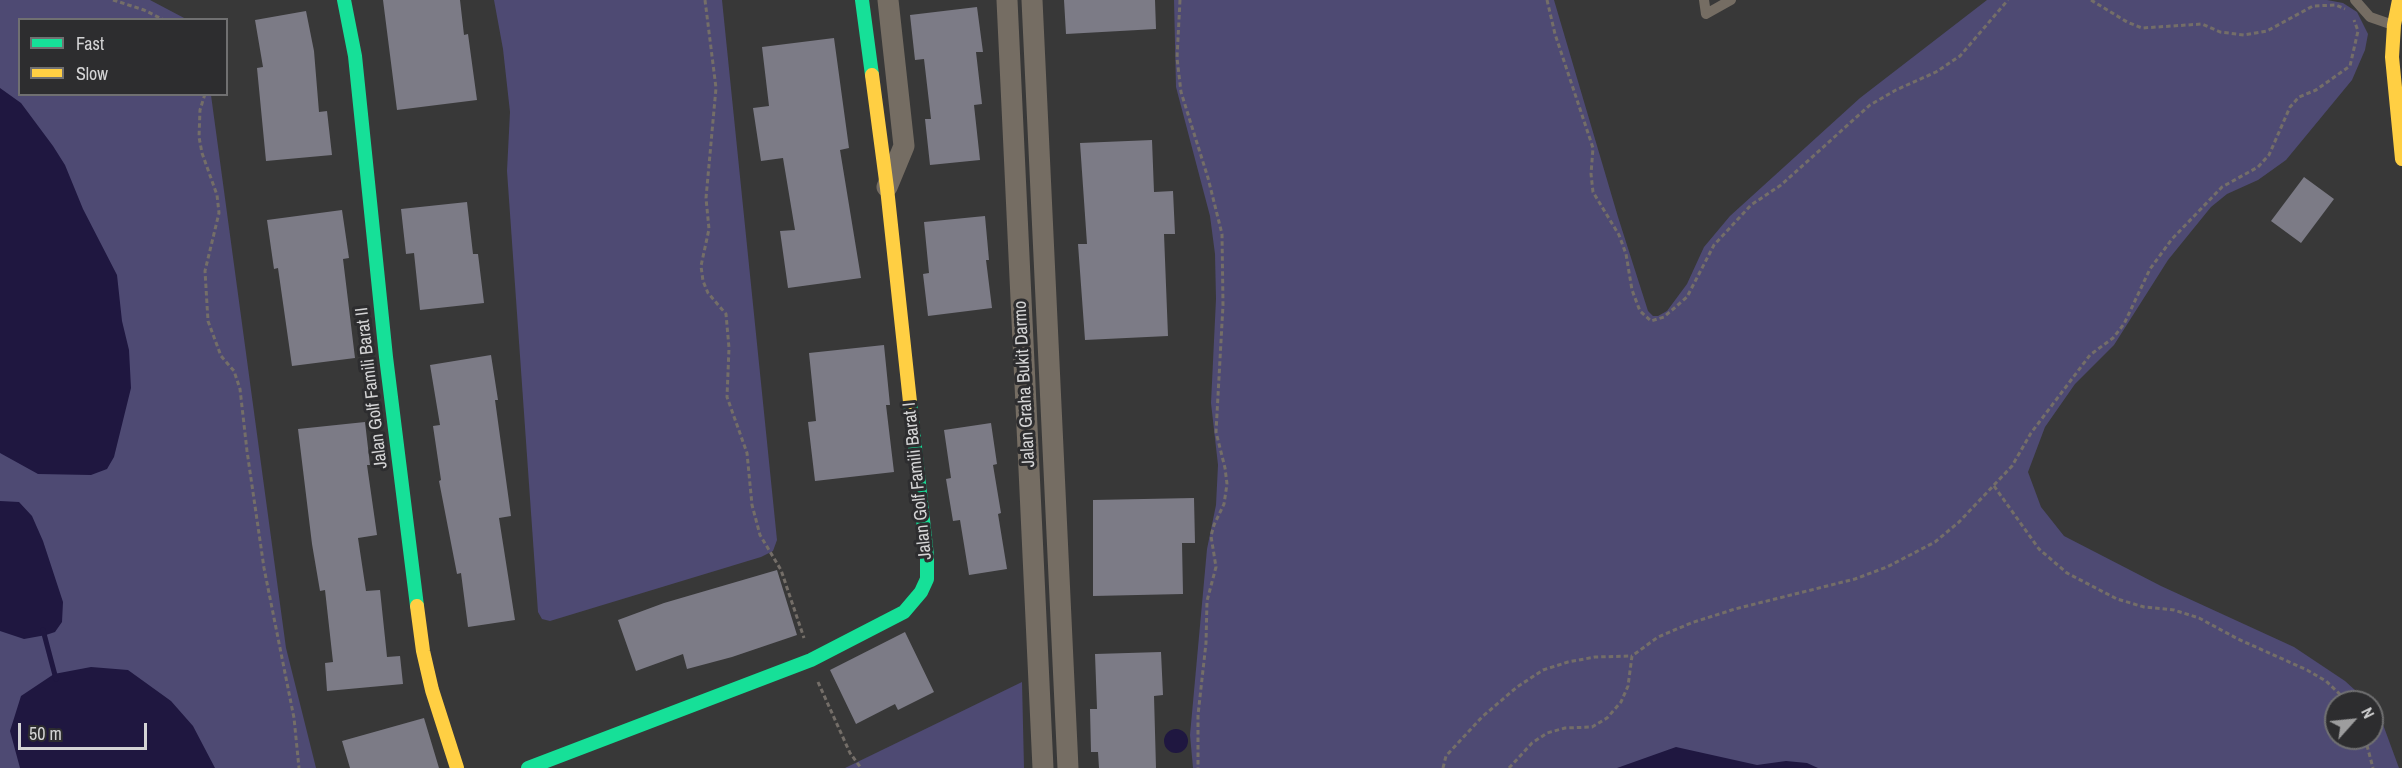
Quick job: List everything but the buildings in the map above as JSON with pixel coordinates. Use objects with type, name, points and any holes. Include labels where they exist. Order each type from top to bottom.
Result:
[{"type":"street","name":"Jalan Golf Famili Barat II","points":[[344,0],[355,56],[386,357],[423,651],[432,690],[457,768]]},
{"type":"street","name":"Jalan Golf Famili Barat I","points":[[528,768],[811,660],[904,612],[921,592],[927,579],[927,556],[886,188],[862,0]]},
{"type":"street","name":"Jalan Golf Famili Barat I","points":[[886,188],[904,146],[888,0]]},
{"type":"street","name":"Jalan Graha Bukit Darmo","points":[[1007,0],[1043,768]]},
{"type":"street","name":"Jalan Graha Bukit Darmo","points":[[1032,0],[1068,768]]},
{"type":"street","points":[[2399,0],[2398,26],[2392,57],[2402,159]]},
{"type":"lane","points":[[1704,0],[1706,14],[1731,0]]},
{"type":"lane","points":[[2355,0],[2370,17],[2398,26]]},
{"type":"path","points":[[113,0],[160,18]]},
{"type":"path","points":[[705,0],[716,88],[706,198],[709,229],[701,266],[703,281],[708,293],[726,314],[729,348],[727,397],[732,417],[747,453],[752,505],[760,535],[781,570],[825,700],[850,753],[861,768]]},
{"type":"path","points":[[1180,0],[1177,58],[1181,92],[1208,178],[1222,234],[1223,305],[1216,422],[1227,484],[1224,504],[1211,536],[1216,567],[1206,601],[1206,643],[1198,715],[1198,768]]},
{"type":"path","points":[[1547,0],[1555,34],[1593,147],[1591,174],[1593,192],[1619,235],[1626,254],[1632,290],[1640,311],[1651,321],[1664,317],[1687,297],[1714,245],[1751,205],[1781,185],[1870,105],[1936,72],[1960,56],[2008,0]]},
{"type":"path","points":[[1443,768],[1446,756],[1482,717],[1517,687],[1543,670],[1568,662],[1632,656],[1658,637],[1691,623],[1736,609],[1855,579],[1887,567],[1935,542],[1959,522],[2012,466],[2031,433],[2078,369],[2090,355],[2113,338],[2124,324],[2150,268],[2172,239],[2222,187],[2258,167],[2270,155],[2290,107],[2299,98],[2316,90],[2350,66],[2358,31],[2351,12],[2336,5],[2313,6],[2267,31],[2244,35],[2220,32],[2202,24],[2142,28],[2127,22],[2091,0]]},
{"type":"path","points":[[204,96],[199,137],[217,195],[219,213],[205,271],[208,321],[221,356],[234,371],[240,389],[264,568],[294,718],[299,768]]},
{"type":"path","points":[[1994,486],[2038,549],[2067,573],[2117,599],[2144,607],[2174,610],[2199,618],[2238,639],[2307,670],[2326,681],[2335,690]]},
{"type":"path","points":[[1509,768],[1532,743],[1547,733],[1565,728],[1592,727],[1607,718],[1621,702],[1628,686],[1632,656]]},
{"type":"path","points":[[2368,750],[2373,768]]},
{"type":"shaded area","points":[[0,0],[150,0],[184,18],[18,18],[18,96],[211,96],[286,648],[316,768],[0,768]]},
{"type":"shaded area","points":[[494,0],[722,0],[777,540],[773,551],[761,557],[550,621],[542,619],[538,612],[507,171],[510,112],[503,49]]},
{"type":"shaded area","points":[[1174,0],[1554,0],[1648,311],[1653,316],[1658,316],[1667,311],[1687,284],[1704,247],[1730,216],[1860,98],[1987,0],[2327,0],[2343,3],[2357,12],[2368,34],[2365,50],[2352,80],[2286,160],[2258,180],[2227,194],[2211,207],[2168,260],[2114,345],[2075,384],[2045,427],[2028,472],[2041,507],[2064,536],[2161,586],[2294,647],[2345,681],[2355,690],[2324,690],[2324,750],[2384,750],[2384,727],[2399,768],[1193,768],[1190,735],[1207,549],[1216,505],[1218,465],[1211,403],[1216,299],[1215,254],[1210,216],[1176,87]]},
{"type":"shaded area","points":[[0,88],[21,103],[65,165],[83,209],[117,275],[122,321],[129,350],[131,388],[114,457],[107,469],[91,475],[38,474],[0,453]]},
{"type":"shaded area","points":[[0,501],[19,502],[32,516],[43,541],[63,602],[62,622],[55,632],[24,639],[0,631]]},
{"type":"shaded area","points":[[91,667],[128,670],[171,701],[193,726],[215,768],[20,768],[10,731],[21,696],[54,674]]},
{"type":"shaded area","points":[[1022,682],[1024,768],[845,768]]},
{"type":"shaded area","points":[[1176,729],[1181,730],[1187,736],[1187,746],[1181,752],[1176,753],[1171,752],[1165,746],[1164,741],[1165,736],[1171,730]]},
{"type":"shaded area","points":[[1676,747],[1757,765],[1786,761],[1807,763],[1818,768],[1617,768]]},
{"type":"waterway","points":[[43,630],[56,679]]},
{"type":"traffic: fast","points":[[344,0],[355,56],[386,357],[417,606]]},
{"type":"traffic: fast","points":[[862,0],[872,75]]},
{"type":"traffic: fast","points":[[528,768],[811,660],[904,612],[921,592],[927,579],[927,556],[910,402]]},
{"type":"traffic: slow","points":[[2399,0],[2394,25],[2392,57],[2402,159]]},
{"type":"traffic: slow","points":[[872,75],[887,188],[910,402]]},
{"type":"traffic: slow","points":[[417,606],[423,651],[432,690],[457,768]]}]
